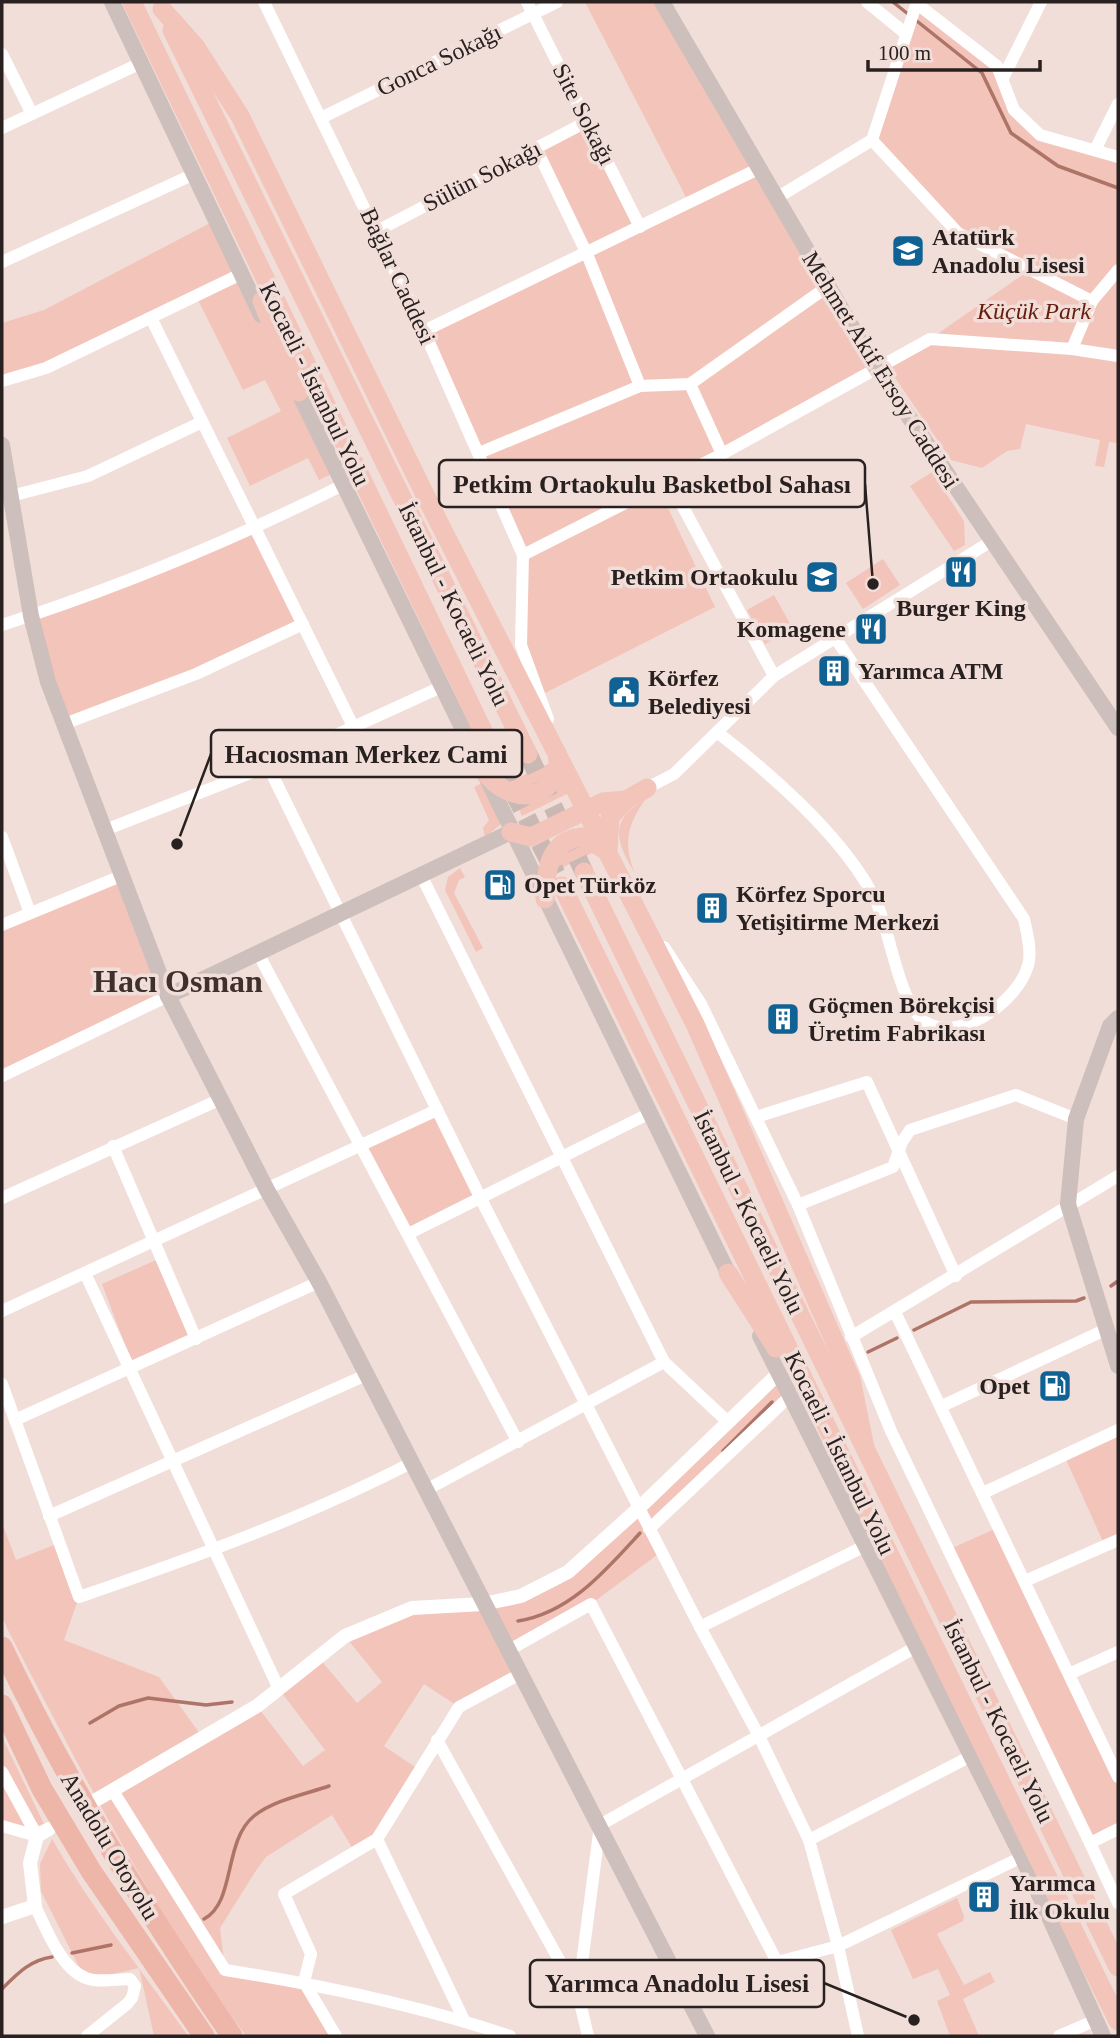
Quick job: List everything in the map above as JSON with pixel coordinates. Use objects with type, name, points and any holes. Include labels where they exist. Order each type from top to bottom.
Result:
[{"type":"highway","name":"Kocaeli - İstanbul Yolu","points":[[132,2],[491,768]]},
{"type":"highway","points":[[160,6],[195,46],[240,116],[430,505],[556,748],[580,778],[608,852],[695,1024],[822,1309],[850,1379],[865,1448]]},
{"type":"highway","name":"İstanbul - Kocaeli Yolu","points":[[160,6],[528,754]]},
{"type":"highway","points":[[191,128],[299,392]]},
{"type":"highway","points":[[491,768],[506,791],[529,796],[550,786],[556,777],[559,768],[556,748]]},
{"type":"highway","points":[[511,832],[531,837],[588,799],[647,788]]},
{"type":"highway","points":[[608,852],[610,817],[626,800],[647,788]]},
{"type":"highway","points":[[588,799],[603,802],[626,800]]},
{"type":"highway","points":[[545,899],[550,859],[563,843],[583,837],[608,852]]},
{"type":"highway","name":"İstanbul - Kocaeli Yolu","points":[[583,872],[1118,1967]]},
{"type":"highway","name":"Kocaeli - İstanbul Yolu","points":[[562,886],[1118,2021]]},
{"type":"highway","points":[[728,1273],[829,1432]]},
{"type":"highway","name":"Anadolu Otoyolu","points":[[2,1647],[63,1767],[113,1856],[232,2036]]},
{"type":"highway","name":"Anadolu Otoyolu","points":[[2,1705],[42,1788],[91,1871],[204,2036]]},
{"type":"main road","points":[[112,2],[192,175],[345,484],[441,687],[491,768],[511,832],[728,1273],[1022,1857],[1103,2036]]},
{"type":"main road","name":"Mehmet Akif Ersoy Caddesi","points":[[662,2],[876,368],[990,542],[1118,728]]},
{"type":"main road","points":[[2,446],[31,616],[48,682],[168,996],[267,1190],[319,1282],[483,1604],[522,1673],[707,2036]]},
{"type":"main road","points":[[168,996],[259,955],[511,832]]},
{"type":"main road","points":[[1118,1018],[1110,1026],[1076,1119],[1068,1204],[1118,1366]]},
{"type":"street","name":"Gonca Sokağı","points":[[321,118],[530,8],[557,2]]},
{"type":"street","points":[[867,2],[905,33]]},
{"type":"street","points":[[1003,78],[1041,2]]},
{"type":"street","name":"Bağlar Caddesi","points":[[267,3],[424,331],[523,555]]},
{"type":"street","points":[[775,199],[872,141],[916,3],[996,66],[1014,110],[1040,135],[1118,157]]},
{"type":"street","name":"Site Sokağı","points":[[530,8],[640,227]]},
{"type":"street","points":[[2,54],[32,114]]},
{"type":"street","points":[[2,128],[141,62]]},
{"type":"street","points":[[1095,150],[1118,104]]},
{"type":"street","name":"Sülün Sokağı","points":[[377,231],[588,121]]},
{"type":"street","points":[[872,141],[958,233],[1092,300]]},
{"type":"street","points":[[536,148],[587,254],[640,386]]},
{"type":"street","points":[[424,331],[758,169]]},
{"type":"street","points":[[2,262],[192,175]]},
{"type":"street","points":[[1072,349],[1092,300],[1118,270]]},
{"type":"street","points":[[2,382],[46,368],[241,274]]},
{"type":"street","points":[[479,453],[640,386],[690,384],[827,287]]},
{"type":"street","points":[[151,318],[353,726]]},
{"type":"street","points":[[556,748],[521,645],[523,555],[722,454],[930,339],[1072,349],[1118,356]]},
{"type":"street","points":[[690,384],[722,454]]},
{"type":"street","points":[[11,496],[88,476],[202,422]]},
{"type":"street","points":[[669,481],[774,676]]},
{"type":"street","points":[[2,625],[83,600],[256,528],[345,484]]},
{"type":"street","points":[[647,788],[674,774],[774,676],[990,542]]},
{"type":"street","points":[[64,724],[196,674],[303,624]]},
{"type":"street","points":[[717,732],[808,811],[862,878],[880,911],[907,995],[915,1012],[927,1023],[959,1026],[994,1010],[1010,998],[1021,982],[1029,962],[1030,942],[1024,919],[836,639]]},
{"type":"street","points":[[105,830],[268,766],[441,687]]},
{"type":"street","points":[[268,766],[586,1406],[700,1627],[760,1735],[808,1840],[838,1946],[858,2036]]},
{"type":"street","points":[[2,837],[30,913]]},
{"type":"street","points":[[421,875],[664,1362],[728,1422]]},
{"type":"street","points":[[2,925],[121,876]]},
{"type":"street","points":[[628,894],[701,1004],[756,1117],[798,1205],[897,1443],[1118,1903]]},
{"type":"street","points":[[259,955],[518,1442]]},
{"type":"street","points":[[2,1073],[168,996]]},
{"type":"street","points":[[756,1117],[867,1082],[956,1276]]},
{"type":"street","points":[[798,1205],[893,1167],[910,1130],[1016,1095],[1076,1119]]},
{"type":"street","points":[[2,1198],[220,1099]]},
{"type":"street","points":[[2,1311],[437,1110]]},
{"type":"street","points":[[408,1234],[650,1113]]},
{"type":"street","points":[[113,1146],[196,1339]]},
{"type":"street","points":[[851,1337],[956,1276],[1068,1204],[1118,1177]]},
{"type":"street","points":[[85,1273],[279,1689]]},
{"type":"street","points":[[15,1420],[319,1282]]},
{"type":"street","points":[[895,1312],[1118,1777]]},
{"type":"street","points":[[942,1406],[1107,1329]]},
{"type":"street","points":[[426,1490],[664,1362]]},
{"type":"street","points":[[96,1801],[257,1706],[345,1636],[412,1608],[483,1604],[521,1596],[568,1572],[639,1508],[779,1373]]},
{"type":"street","points":[[49,1516],[366,1375]]},
{"type":"street","points":[[2,1384],[79,1597],[213,1552],[346,1496],[411,1463]]},
{"type":"street","points":[[649,1529],[790,1396]]},
{"type":"street","points":[[983,1493],[1118,1430]]},
{"type":"street","points":[[1025,1581],[1118,1541]]},
{"type":"street","points":[[700,1627],[865,1546]]},
{"type":"street","points":[[509,1650],[591,1604],[776,1960]]},
{"type":"street","points":[[578,1994],[600,1825],[916,1647]]},
{"type":"street","points":[[1069,1674],[1118,1652]]},
{"type":"street","points":[[336,2036],[304,1982],[311,1954],[284,1894],[377,1839],[458,1707],[522,1673]]},
{"type":"street","points":[[437,1740],[578,1994],[588,2036]]},
{"type":"street","points":[[808,1840],[971,1756]]},
{"type":"street","points":[[2,1772],[43,1833]]},
{"type":"street","points":[[113,1791],[225,1970],[304,1982],[464,2021],[510,2036]]},
{"type":"street","points":[[2,1826],[43,1833]]},
{"type":"street","points":[[1090,1843],[1118,1829]]},
{"type":"street","points":[[43,1833],[30,1863],[35,1906],[58,1950],[81,1976],[93,1980],[133,1981],[132,1998],[87,2036]]},
{"type":"street","points":[[377,1839],[464,2021]]},
{"type":"street","points":[[683,1987],[776,1960],[838,1946],[1022,1857]]},
{"type":"street","points":[[2,1917],[35,1906]]},
{"type":"street","points":[[1059,2036],[1096,2020]]},
{"type":"green space","points":[[585,2],[662,2],[876,368],[658,487],[715,607],[545,693],[521,645],[523,555],[424,331],[586,254],[536,148],[588,121],[640,226],[689,203]]},
{"type":"green space","name":"Küçük Park","points":[[916,3],[997,66],[1014,110],[1040,135],[1118,157],[1118,443],[1109,442],[1104,467],[1095,466],[1100,440],[1026,424],[1020,449],[1007,451],[982,468],[951,460],[885,363],[930,339],[1031,269],[958,233],[872,140]]},
{"type":"green space","points":[[214,221],[338,471],[319,480],[308,458],[250,486],[227,438],[281,411],[265,380],[243,390],[196,296],[2,381],[2,323],[44,310]]},
{"type":"green space","points":[[932,472],[964,521],[965,545],[954,551],[910,486]]},
{"type":"green space","points":[[256,528],[303,624],[64,724],[31,616]]},
{"type":"green space","points":[[883,559],[900,585],[863,609],[846,583]]},
{"type":"green space","points":[[774,595],[793,629],[765,644],[747,610]]},
{"type":"green space","points":[[548,764],[552,770],[532,789],[512,783],[513,780]]},
{"type":"green space","points":[[561,780],[567,794],[522,816],[516,802]]},
{"type":"green space","points":[[482,783],[501,824],[485,837],[483,828],[489,820],[474,787]]},
{"type":"green space","points":[[645,800],[634,818],[629,835],[629,853],[635,873],[623,851],[619,832],[625,815]]},
{"type":"green space","points":[[574,844],[596,851],[556,871],[558,856]]},
{"type":"green space","points":[[460,868],[465,877],[459,880],[454,893],[483,948],[476,952],[445,890],[448,877]]},
{"type":"green space","points":[[121,876],[168,996],[2,1070],[2,925]]},
{"type":"green space","points":[[437,1110],[481,1199],[408,1234],[361,1145]]},
{"type":"green space","points":[[156,1260],[190,1335],[132,1363],[102,1284]]},
{"type":"green space","points":[[779,1373],[790,1396],[650,1529],[661,1552],[591,1604],[509,1650],[522,1673],[459,1707],[424,1684],[384,1746],[418,1769],[377,1839],[355,1852],[332,1815],[266,1857],[220,1928],[225,1970],[304,1982],[336,2036],[246,2036],[148,1889],[90,1787],[8,1630],[2,1616],[2,1523],[16,1560],[59,1543],[79,1597],[64,1640],[159,1677],[203,1738],[257,1706],[303,1766],[325,1750],[279,1689],[319,1658],[357,1703],[382,1682],[345,1636],[412,1608],[483,1604],[568,1572]]},
{"type":"green space","points":[[1118,1430],[1118,1540],[1105,1546],[1064,1455]]},
{"type":"green space","points":[[999,1527],[1118,1777],[1118,1829],[1090,1843],[948,1550]]},
{"type":"green space","points":[[2,1737],[44,1824],[34,1826],[2,1762]]},
{"type":"green space","points":[[2,1772],[37,1836],[2,1826]]},
{"type":"green space","points":[[52,1839],[100,1915],[139,1968],[99,1975],[84,1971],[78,1965],[41,1891],[40,1864]]},
{"type":"green space","points":[[957,1898],[964,1916],[963,1921],[937,1934],[964,1985],[990,1972],[995,1982],[963,1999],[979,2036],[950,2036],[937,2001],[950,1995],[938,1969],[913,1979],[891,1930]]},
{"type":"green space","points":[[139,1969],[171,2012],[188,2036],[154,2036]]},
{"type":"waterway","points":[[893,2],[982,73],[1011,133],[1058,166],[1118,188]]},
{"type":"waterway","points":[[1111,1286],[1118,1281]]},
{"type":"waterway","points":[[914,1330],[971,1302],[1076,1301],[1084,1298]]},
{"type":"waterway","points":[[868,1352],[897,1338]]},
{"type":"waterway","points":[[723,1451],[772,1402]]},
{"type":"waterway","points":[[518,1621],[554,1609],[586,1588],[640,1533]]},
{"type":"waterway","points":[[90,1723],[119,1706],[148,1698],[206,1705],[232,1702]]},
{"type":"waterway","points":[[204,1919],[214,1911],[221,1899],[238,1840],[244,1827],[254,1816],[280,1802],[329,1786]]},
{"type":"waterway","points":[[72,1953],[111,1945]]},
{"type":"waterway","points":[[2,1989],[30,1964],[52,1957]]},
{"type":"tunnel","points":[[528,754],[584,872]]},
{"type":"tunnel","points":[[500,766],[556,874]]},
{"type":"place","name":"Atatürk Anadolu Lisesi","points":[[908,251]]},
{"type":"place","name":"Burger King","points":[[961,572]]},
{"type":"place","name":"Petkim Ortaokulu","points":[[822,577]]},
{"type":"place","name":"Petkim Ortaokulu Basketbol Sahası","points":[[873,584]]},
{"type":"place","name":"Komagene","points":[[871,629]]},
{"type":"place","name":"Yarımca ATM","points":[[834,671]]},
{"type":"place","name":"Körfez Belediyesi","points":[[624,692]]},
{"type":"place","name":"Hacıosman Merkez Cami","points":[[177,844]]},
{"type":"place","name":"Opet Türköz","points":[[500,885]]},
{"type":"place","name":"Körfez Sporcu Yetişitirme Merkezi","points":[[712,908]]},
{"type":"place","name":"Göçmen Börekçisi Üretim Fabrikası","points":[[783,1019]]},
{"type":"place","name":"Opet","points":[[1055,1386]]},
{"type":"place","name":"Yarımca İlk Okulu","points":[[984,1897]]},
{"type":"place","name":"Yarımca Anadolu Lisesi","points":[[914,2020]]},
{"type":"district","name":"Hacı Osman","points":[[178,981]]}]
